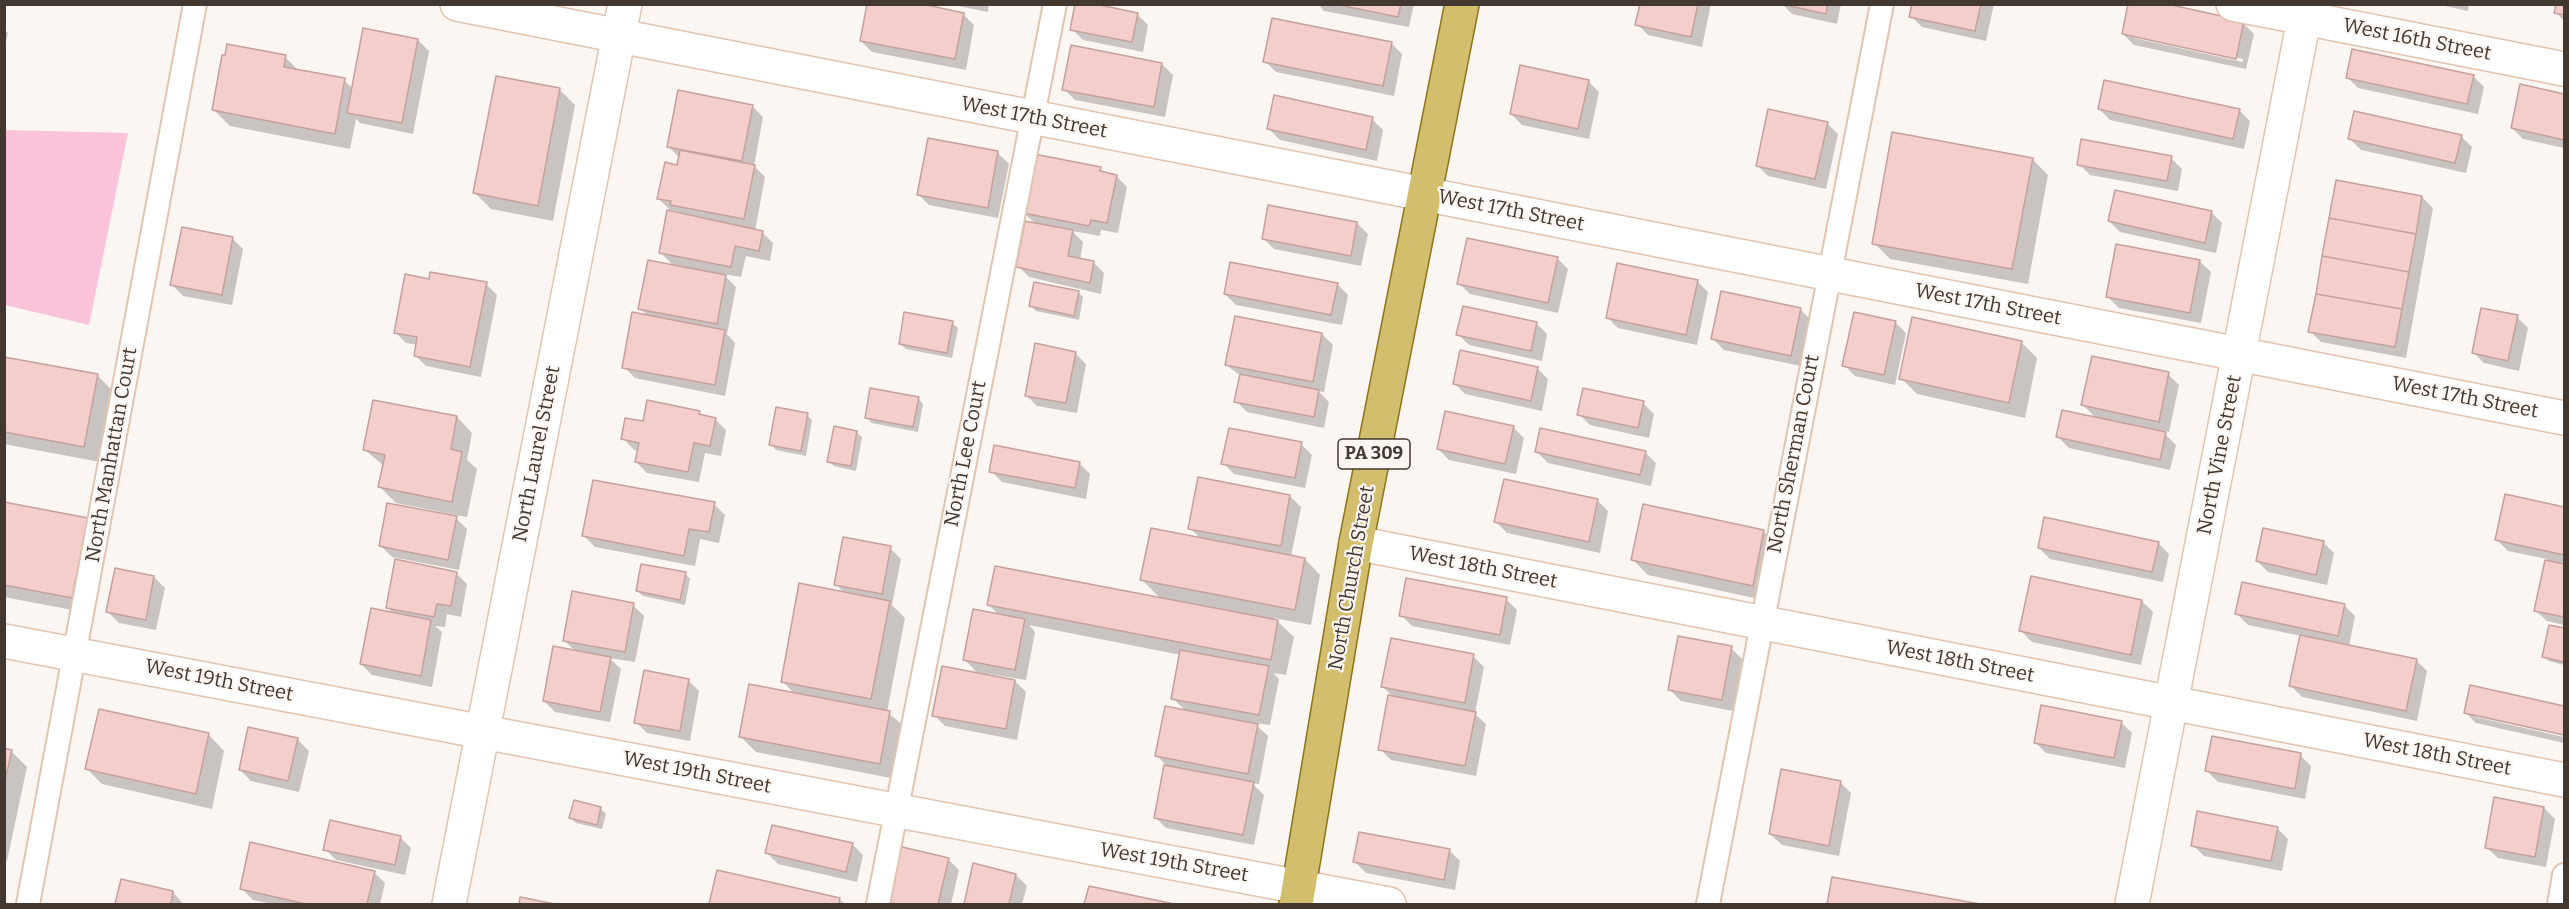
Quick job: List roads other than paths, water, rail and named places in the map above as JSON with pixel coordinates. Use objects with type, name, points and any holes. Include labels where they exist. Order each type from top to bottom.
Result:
[{"type":"main road","name":"North Church Street","points":[[1298,895],[1356,543],[1462,4]]},
{"type":"street","name":"West 17th Street","points":[[457,4],[2565,418]]},
{"type":"street","name":"North Laurel Street","points":[[449,904],[625,4]]},
{"type":"street","name":"West 16th Street","points":[[2233,4],[2306,11],[2565,69]]},
{"type":"street","name":"North Vine Street","points":[[2132,904],[2306,11]]},
{"type":"street","name":"West 18th Street","points":[[1356,543],[2565,780]]},
{"type":"street","name":"West 19th Street","points":[[4,641],[896,811],[1298,895],[1389,904]]},
{"type":"lane","name":"North Manhattan Court","points":[[28,904],[195,4]]},
{"type":"lane","name":"North Lee Court","points":[[878,904],[1055,4]]},
{"type":"lane","name":"North Sherman Court","points":[[1708,904],[1882,4]]},
{"type":"lane","points":[[2559,904],[2565,875]]}]
